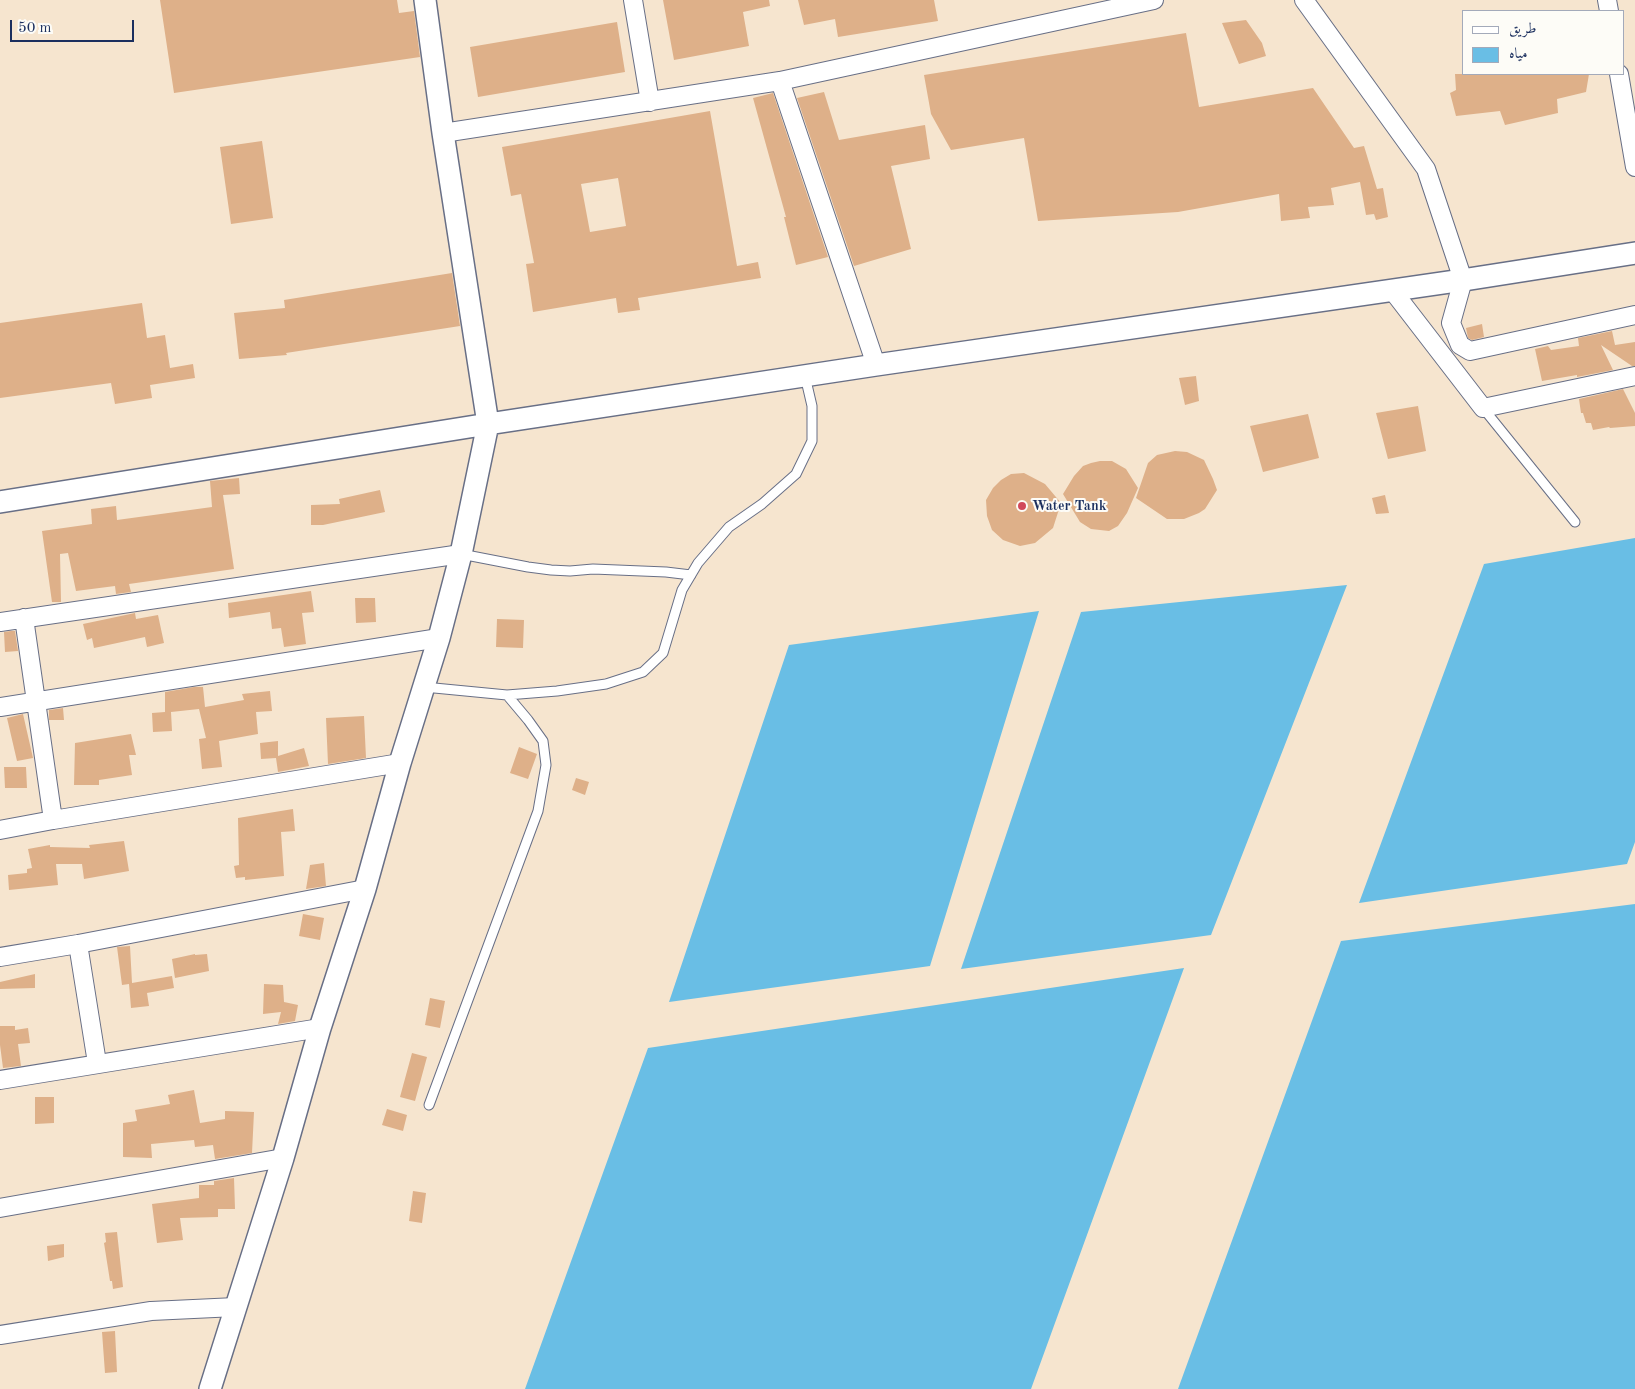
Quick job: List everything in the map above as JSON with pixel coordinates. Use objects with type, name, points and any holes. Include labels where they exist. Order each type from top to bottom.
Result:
[{"type":"street","points":[[210,1389],[283,1158],[320,1028],[365,889],[400,762],[439,638],[461,554],[488,424],[443,133],[425,0]]},
{"type":"street","points":[[633,0],[650,102]]},
{"type":"street","points":[[443,133],[780,81],[1154,0]]},
{"type":"street","points":[[1304,0],[1426,169],[1463,280],[1451,323],[1460,345],[1470,351],[1635,315]]},
{"type":"street","points":[[1620,75],[1630,104],[1635,168]]},
{"type":"street","points":[[780,81],[876,365]]},
{"type":"street","points":[[0,502],[488,424],[1635,253]]},
{"type":"street","points":[[1392,290],[1483,408],[1635,376]]},
{"type":"street","points":[[0,622],[461,554]]},
{"type":"street","points":[[24,618],[54,820]]},
{"type":"street","points":[[0,707],[439,638]]},
{"type":"street","points":[[0,830],[400,762]]},
{"type":"street","points":[[0,957],[78,944],[365,889]]},
{"type":"street","points":[[78,944],[97,1063]]},
{"type":"street","points":[[0,1080],[320,1028]]},
{"type":"street","points":[[0,1208],[283,1158]]},
{"type":"street","points":[[0,1335],[152,1311],[236,1307]]},
{"type":"lane","points":[[424,687],[507,695],[557,692],[606,684],[643,672],[663,653],[682,590],[698,563],[729,527],[762,504],[796,474],[812,442],[812,406],[805,376]]},
{"type":"lane","points":[[1483,408],[1575,522]]},
{"type":"lane","points":[[461,554],[528,568],[570,571],[593,569],[666,572],[691,575]]},
{"type":"lane","points":[[429,1105],[538,811],[546,765],[543,741],[507,695]]},
{"type":"water","points":[[1635,538],[1635,842],[1627,864],[1359,903],[1484,564]]},
{"type":"water","points":[[1347,585],[1211,935],[961,969],[1081,612]]},
{"type":"water","points":[[1039,611],[930,966],[669,1002],[789,645]]},
{"type":"water","points":[[1635,904],[1635,1389],[1178,1389],[1341,941]]},
{"type":"water","points":[[1184,968],[1031,1389],[525,1389],[648,1048]]},
{"type":"building","points":[[160,0],[397,0],[399,13],[414,11],[420,57],[174,93]]},
{"type":"building","points":[[663,0],[769,0],[770,6],[743,12],[749,46],[674,60]]},
{"type":"building","points":[[798,0],[934,0],[938,21],[838,37],[835,19],[804,25]]},
{"type":"building","points":[[1246,20],[1262,43],[1266,56],[1239,64],[1222,23]]},
{"type":"building","points":[[617,22],[625,72],[478,97],[470,47]]},
{"type":"building","points":[[1186,33],[1199,107],[1313,88],[1354,148],[1364,146],[1377,189],[1383,188],[1388,217],[1376,220],[1374,214],[1366,215],[1360,182],[1331,188],[1334,205],[1308,207],[1310,218],[1281,221],[1279,194],[1178,212],[1038,221],[1024,138],[951,150],[931,114],[924,75]]},
{"type":"building","points":[[1455,74],[1589,75],[1586,92],[1557,99],[1558,113],[1505,125],[1500,111],[1456,116],[1450,93],[1456,90]]},
{"type":"building","points":[[824,92],[839,140],[925,125],[930,159],[891,166],[911,249],[854,266],[797,98]]},
{"type":"building","points":[[773,93],[828,257],[796,265],[784,217],[786,217],[753,98]]},
{"type":"building","points":[[710,111],[737,266],[758,262],[761,278],[638,298],[640,310],[618,313],[616,298],[533,312],[526,264],[534,263],[521,194],[511,196],[502,147]],"holes":[[[618,178],[626,226],[590,232],[581,184]]]},
{"type":"building","points":[[262,141],[273,218],[231,224],[220,147]]},
{"type":"building","points":[[452,273],[460,326],[286,353],[287,355],[239,359],[234,313],[285,308],[284,300]]},
{"type":"building","points":[[142,303],[147,338],[165,335],[170,368],[193,364],[195,378],[150,385],[152,398],[115,404],[111,383],[0,398],[0,323]]},
{"type":"building","points":[[1482,324],[1484,337],[1472,340],[1468,338],[1466,328]]},
{"type":"building","points":[[1612,331],[1615,345],[1635,342],[1635,366],[1632,366],[1601,345],[1613,370],[1542,381],[1535,349],[1548,346],[1551,350],[1579,346],[1578,338]]},
{"type":"building","points":[[1196,376],[1199,401],[1185,405],[1179,378]]},
{"type":"building","points":[[1623,389],[1635,413],[1635,426],[1593,430],[1591,423],[1586,423],[1583,413],[1581,413],[1579,399]]},
{"type":"building","points":[[1418,406],[1426,451],[1388,459],[1376,413]]},
{"type":"building","points":[[1308,414],[1319,458],[1263,472],[1250,426]]},
{"type":"building","name":"Water Tank","points":[[1175,451],[1187,452],[1204,460],[1217,490],[1205,509],[1184,519],[1167,519],[1136,498],[1148,463],[1157,455]]},
{"type":"building","name":"Water Tank","points":[[1100,461],[1112,461],[1126,469],[1138,488],[1127,513],[1118,526],[1109,531],[1091,529],[1080,522],[1063,494],[1074,476],[1083,466]]},
{"type":"building","name":"Water Tank","points":[[1024,473],[1045,484],[1061,503],[1053,528],[1035,543],[1020,546],[1003,540],[992,530],[987,516],[986,500],[993,488],[1001,480],[1011,474]]},
{"type":"building","points":[[239,478],[240,494],[223,495],[234,569],[129,584],[131,592],[116,594],[115,586],[76,591],[68,553],[60,554],[61,602],[52,602],[42,531],[92,524],[91,509],[116,506],[117,520],[212,507],[210,481]]},
{"type":"building","points":[[380,490],[385,512],[323,525],[311,525],[311,505],[340,504],[339,499]]},
{"type":"building","points":[[1385,495],[1389,513],[1376,514],[1372,498]]},
{"type":"building","points":[[311,591],[314,612],[302,613],[306,644],[284,647],[281,628],[272,629],[270,612],[229,618],[228,603]]},
{"type":"building","points":[[355,598],[375,598],[376,622],[356,623]]},
{"type":"building","points":[[135,613],[136,619],[158,615],[164,643],[147,647],[145,637],[94,648],[92,638],[87,640],[83,624]]},
{"type":"building","points":[[497,619],[524,620],[523,648],[496,647]]},
{"type":"building","points":[[15,631],[18,651],[5,652],[4,632]]},
{"type":"building","points":[[203,687],[205,707],[244,700],[242,694],[270,691],[272,711],[256,712],[258,734],[219,741],[222,767],[202,769],[199,739],[206,738],[199,709],[171,712],[172,731],[153,732],[152,713],[165,712],[165,692]]},
{"type":"building","points":[[63,708],[64,720],[49,720],[49,710]]},
{"type":"building","points":[[23,714],[33,758],[17,761],[7,718]]},
{"type":"building","points":[[364,716],[366,758],[328,764],[326,718]]},
{"type":"building","points":[[131,734],[136,755],[129,755],[132,775],[99,780],[99,785],[74,785],[75,743]]},
{"type":"building","points":[[278,741],[278,756],[304,748],[309,766],[278,772],[276,758],[261,759],[260,743]]},
{"type":"building","points":[[519,747],[537,754],[528,779],[510,773]]},
{"type":"building","points":[[4,767],[26,767],[27,788],[5,788]]},
{"type":"building","points":[[576,778],[589,782],[585,795],[572,790]]},
{"type":"building","points":[[293,809],[295,831],[281,832],[284,876],[245,880],[245,877],[236,878],[234,866],[239,865],[238,818]]},
{"type":"building","points":[[124,841],[129,871],[84,879],[82,864],[56,864],[58,885],[9,890],[8,875],[27,873],[27,869],[32,868],[28,849],[50,845],[50,847],[90,848],[89,845]]},
{"type":"building","points":[[324,863],[326,886],[306,889],[310,865]]},
{"type":"building","points":[[303,914],[324,918],[320,940],[299,936]]},
{"type":"building","points":[[130,946],[132,983],[172,976],[174,988],[147,993],[149,1006],[131,1008],[129,984],[122,985],[117,947]]},
{"type":"building","points":[[195,954],[207,954],[209,971],[175,978],[172,959]]},
{"type":"building","points":[[35,974],[35,988],[0,989],[0,982]]},
{"type":"building","points":[[264,984],[283,985],[284,1002],[298,1005],[295,1021],[278,1024],[281,1012],[263,1014]]},
{"type":"building","points":[[430,998],[445,1001],[440,1028],[425,1025]]},
{"type":"building","points":[[0,1026],[15,1026],[15,1030],[28,1028],[30,1043],[18,1044],[21,1066],[3,1068]]},
{"type":"building","points":[[412,1053],[427,1057],[415,1101],[400,1097]]},
{"type":"building","points":[[194,1090],[200,1123],[225,1119],[225,1111],[254,1112],[252,1153],[215,1159],[213,1145],[195,1147],[194,1140],[151,1144],[152,1158],[123,1157],[123,1123],[137,1121],[135,1110],[170,1104],[168,1095]]},
{"type":"building","points":[[35,1097],[54,1097],[54,1123],[35,1124]]},
{"type":"building","points":[[387,1109],[407,1115],[403,1131],[382,1125]]},
{"type":"building","points":[[234,1178],[235,1209],[218,1209],[218,1217],[180,1218],[183,1240],[157,1243],[152,1204],[199,1198],[199,1185],[214,1185],[214,1181]]},
{"type":"building","points":[[413,1191],[426,1193],[422,1223],[409,1221]]},
{"type":"building","points":[[117,1232],[123,1287],[113,1289],[104,1243],[106,1242],[105,1233]]},
{"type":"building","points":[[64,1244],[64,1257],[48,1261],[47,1246]]},
{"type":"building","points":[[115,1331],[117,1372],[105,1373],[102,1332]]},
{"type":"place","name":"Water Tank","points":[[1022,506]]}]
